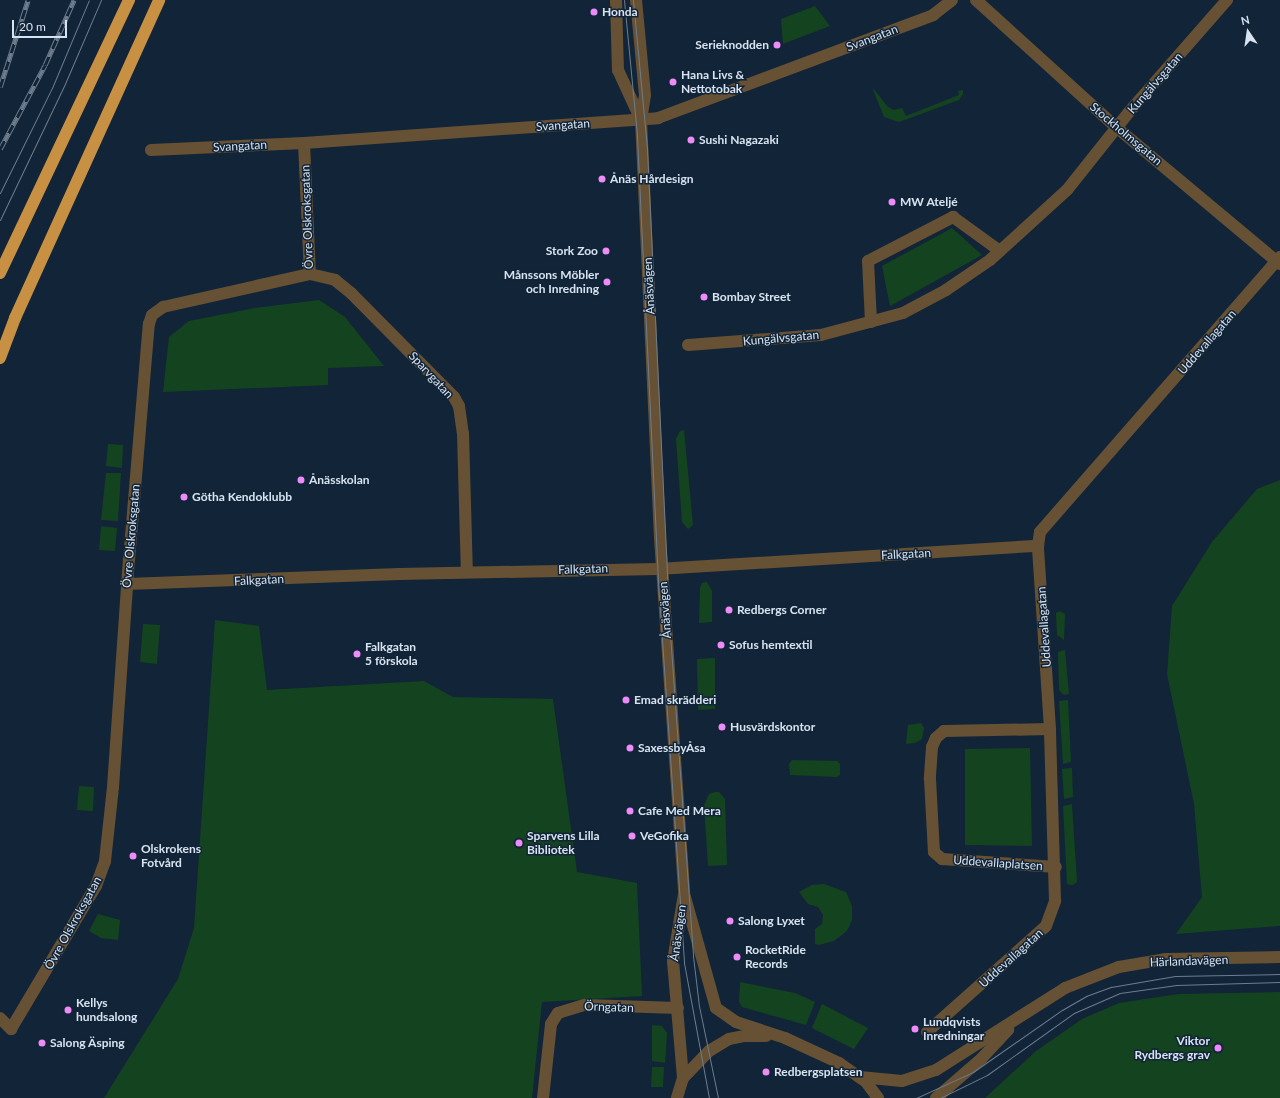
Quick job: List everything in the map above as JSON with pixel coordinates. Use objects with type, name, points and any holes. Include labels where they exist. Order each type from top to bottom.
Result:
[{"type":"highway","points":[[0,273],[129,0]]},
{"type":"highway","points":[[0,358],[15,318],[159,0]]},
{"type":"street","name":"Ånäsvägen","points":[[616,0],[618,70],[640,120]]},
{"type":"street","name":"Ånäsvägen","points":[[636,0],[644,95],[640,120],[662,568],[684,894],[673,962],[683,1078],[677,1098]]},
{"type":"street","name":"Svangatan","points":[[151,150],[304,143],[640,120],[666,115],[933,15],[952,0]]},
{"type":"street","name":"Stockholmsgatan","points":[[976,0],[1116,127],[1279,261]]},
{"type":"street","name":"Kungälvsgatan","points":[[688,345],[802,337],[872,322],[903,313],[946,290],[1000,252],[1067,190],[1116,127],[1227,0]]},
{"type":"street","name":"Övre Olskroksgatan","points":[[5,1032],[96,886],[106,860],[113,787],[127,584],[149,324],[152,315],[163,307],[310,274],[304,143]]},
{"type":"street","points":[[872,322],[868,261],[953,217],[1000,252]]},
{"type":"street","name":"Uddevallagatan","points":[[927,1032],[1046,926],[1055,901],[1056,867],[1050,729],[1038,546],[1040,532],[1279,261]]},
{"type":"street","name":"Sparvgatan","points":[[310,274],[335,280],[351,293],[454,397],[459,406],[463,433],[467,572]]},
{"type":"street","name":"Falkgatan","points":[[127,584],[467,572],[662,568],[1038,546]]},
{"type":"street","name":"Uddevallaplatsen","points":[[1050,729],[944,731],[936,738],[932,747],[930,778],[934,852],[942,859],[1056,867]]},
{"type":"street","points":[[684,894],[716,1008],[736,1022],[785,1038],[825,1055],[860,1077],[870,1086],[878,1098]]},
{"type":"street","name":"Härlandavägen","points":[[860,1077],[902,1081],[926,1074],[1017,1020],[1070,986],[1119,967],[1166,960],[1280,957]]},
{"type":"street","name":"Örngatan","points":[[544,1098],[551,1024],[558,1012],[585,1005],[678,1008]]},
{"type":"street","points":[[0,1018],[5,1032]]},
{"type":"street","name":"Härlandavägen","points":[[936,1098],[981,1059],[1017,1020]]},
{"type":"street","points":[[683,1078],[709,1050],[729,1039],[745,1036],[785,1038]]},
{"type":"green space","points":[[815,6],[830,26],[783,44],[781,19]]},
{"type":"green space","points":[[872,87],[888,107],[894,110],[902,108],[906,116],[959,95],[958,91],[963,90],[963,94],[959,100],[899,122],[884,117]]},
{"type":"green space","points":[[952,228],[982,255],[890,306],[882,266]]},
{"type":"green space","points":[[319,300],[345,317],[384,366],[328,368],[328,385],[163,392],[169,337],[189,321],[255,308]]},
{"type":"green space","points":[[684,430],[693,525],[688,529],[682,522],[676,439],[680,431]]},
{"type":"green space","points":[[108,444],[123,445],[122,468],[106,466]]},
{"type":"green space","points":[[106,473],[121,473],[118,521],[101,520]]},
{"type":"green space","points":[[1280,480],[1280,926],[1176,934],[1202,897],[1194,804],[1167,674],[1172,606],[1212,542],[1257,489]]},
{"type":"green space","points":[[101,526],[117,528],[115,551],[99,550]]},
{"type":"green space","points":[[707,582],[712,591],[712,622],[699,623],[700,588],[702,583]]},
{"type":"green space","points":[[1060,611],[1065,614],[1064,640],[1057,635],[1056,613]]},
{"type":"green space","points":[[215,620],[259,626],[267,690],[424,681],[453,697],[553,699],[577,872],[637,883],[642,996],[542,1002],[532,1098],[104,1098],[178,979],[194,928]]},
{"type":"green space","points":[[143,624],[160,625],[157,664],[140,662]]},
{"type":"green space","points":[[1065,650],[1069,694],[1064,695],[1059,690],[1058,652]]},
{"type":"green space","points":[[715,658],[715,709],[698,710],[697,659]]},
{"type":"green space","points":[[1068,700],[1071,762],[1063,764],[1059,701]]},
{"type":"green space","points":[[921,723],[924,728],[922,739],[915,743],[906,744],[908,725]]},
{"type":"green space","points":[[1030,748],[1032,846],[965,845],[965,749]]},
{"type":"green space","points":[[792,760],[837,761],[840,764],[840,775],[837,777],[790,775],[789,764]]},
{"type":"green space","points":[[1072,768],[1073,797],[1064,799],[1062,769]]},
{"type":"green space","points":[[79,786],[94,787],[93,811],[77,810]]},
{"type":"green space","points":[[719,792],[725,799],[727,865],[708,866],[704,805],[709,794]]},
{"type":"green space","points":[[1072,804],[1077,882],[1073,885],[1067,884],[1063,806]]},
{"type":"green space","points":[[824,884],[846,892],[852,906],[852,920],[847,931],[834,941],[819,945],[815,944],[815,929],[822,924],[823,915],[818,907],[808,904],[799,892],[812,885]]},
{"type":"green space","points":[[98,914],[120,920],[118,940],[101,938],[89,931]]},
{"type":"green space","points":[[740,982],[795,993],[815,1002],[806,1025],[742,1007],[739,1002]]},
{"type":"green space","points":[[1280,992],[1280,1098],[985,1098],[1036,1051],[1082,1019],[1119,1003],[1178,994]]},
{"type":"green space","points":[[822,1004],[868,1028],[854,1049],[812,1028]]},
{"type":"green space","points":[[652,1025],[662,1026],[667,1033],[665,1063],[652,1061]]},
{"type":"green space","points":[[652,1067],[664,1067],[663,1087],[651,1087]]},
{"type":"tram line","points":[[0,193],[52,88],[89,0]]},
{"type":"tram line","points":[[0,220],[64,86],[101,0]]},
{"type":"tram line","points":[[624,0],[637,136],[659,595],[684,963],[709,1098]]},
{"type":"tram line","points":[[633,0],[647,149],[669,620],[693,956],[699,1006],[718,1098]]},
{"type":"tram line","points":[[916,1098],[973,1072],[1062,1010],[1086,996],[1111,987],[1175,976],[1280,974]]},
{"type":"tram line","points":[[940,1098],[987,1075],[1074,1013],[1120,993],[1176,985],[1280,982]]},
{"type":"railway","points":[[0,87],[28,0]]},
{"type":"railway","points":[[0,149],[45,65],[74,0]]},
{"type":"place","name":"Honda","points":[[594,12]]},
{"type":"place","name":"Serieknodden","points":[[777,45]]},
{"type":"place","name":"Hana Livs & Nettotobak","points":[[673,82]]},
{"type":"place","name":"Sushi Nagazaki","points":[[691,140]]},
{"type":"place","name":"Ånäs Hårdesign","points":[[602,179]]},
{"type":"place","name":"MW Ateljé","points":[[892,202]]},
{"type":"place","name":"Stork Zoo","points":[[606,251]]},
{"type":"place","name":"Månssons Möbler och Inredning","points":[[607,282]]},
{"type":"place","name":"Bombay Street","points":[[704,297]]},
{"type":"place","name":"Ånässkolan","points":[[301,480]]},
{"type":"place","name":"Götha Kendoklubb","points":[[184,497]]},
{"type":"place","name":"Redbergs Corner","points":[[729,610]]},
{"type":"place","name":"Sofus hemtextil","points":[[721,645]]},
{"type":"place","name":"Falkgatan 5 förskola","points":[[357,654]]},
{"type":"place","name":"Emad skrädderi","points":[[626,700]]},
{"type":"place","name":"Husvärdskontor","points":[[722,727]]},
{"type":"place","name":"SaxessbyÅsa","points":[[630,748]]},
{"type":"place","name":"Cafe Med Mera","points":[[630,811]]},
{"type":"place","name":"VeGofika","points":[[632,836]]},
{"type":"place","name":"Sparvens Lilla Bibliotek","points":[[519,843]]},
{"type":"place","name":"Olskrokens Fotvård","points":[[133,856]]},
{"type":"place","name":"Salong Lyxet","points":[[730,921]]},
{"type":"place","name":"RocketRide Records","points":[[737,957]]},
{"type":"place","name":"Kellys hundsalong","points":[[68,1010]]},
{"type":"place","name":"Lundqvists Inredningar","points":[[915,1029]]},
{"type":"place","name":"Salong Äsping","points":[[42,1043]]},
{"type":"place","name":"Viktor Rydbergs grav","points":[[1218,1048]]},
{"type":"place","name":"Redbergsplatsen","points":[[766,1072]]}]
